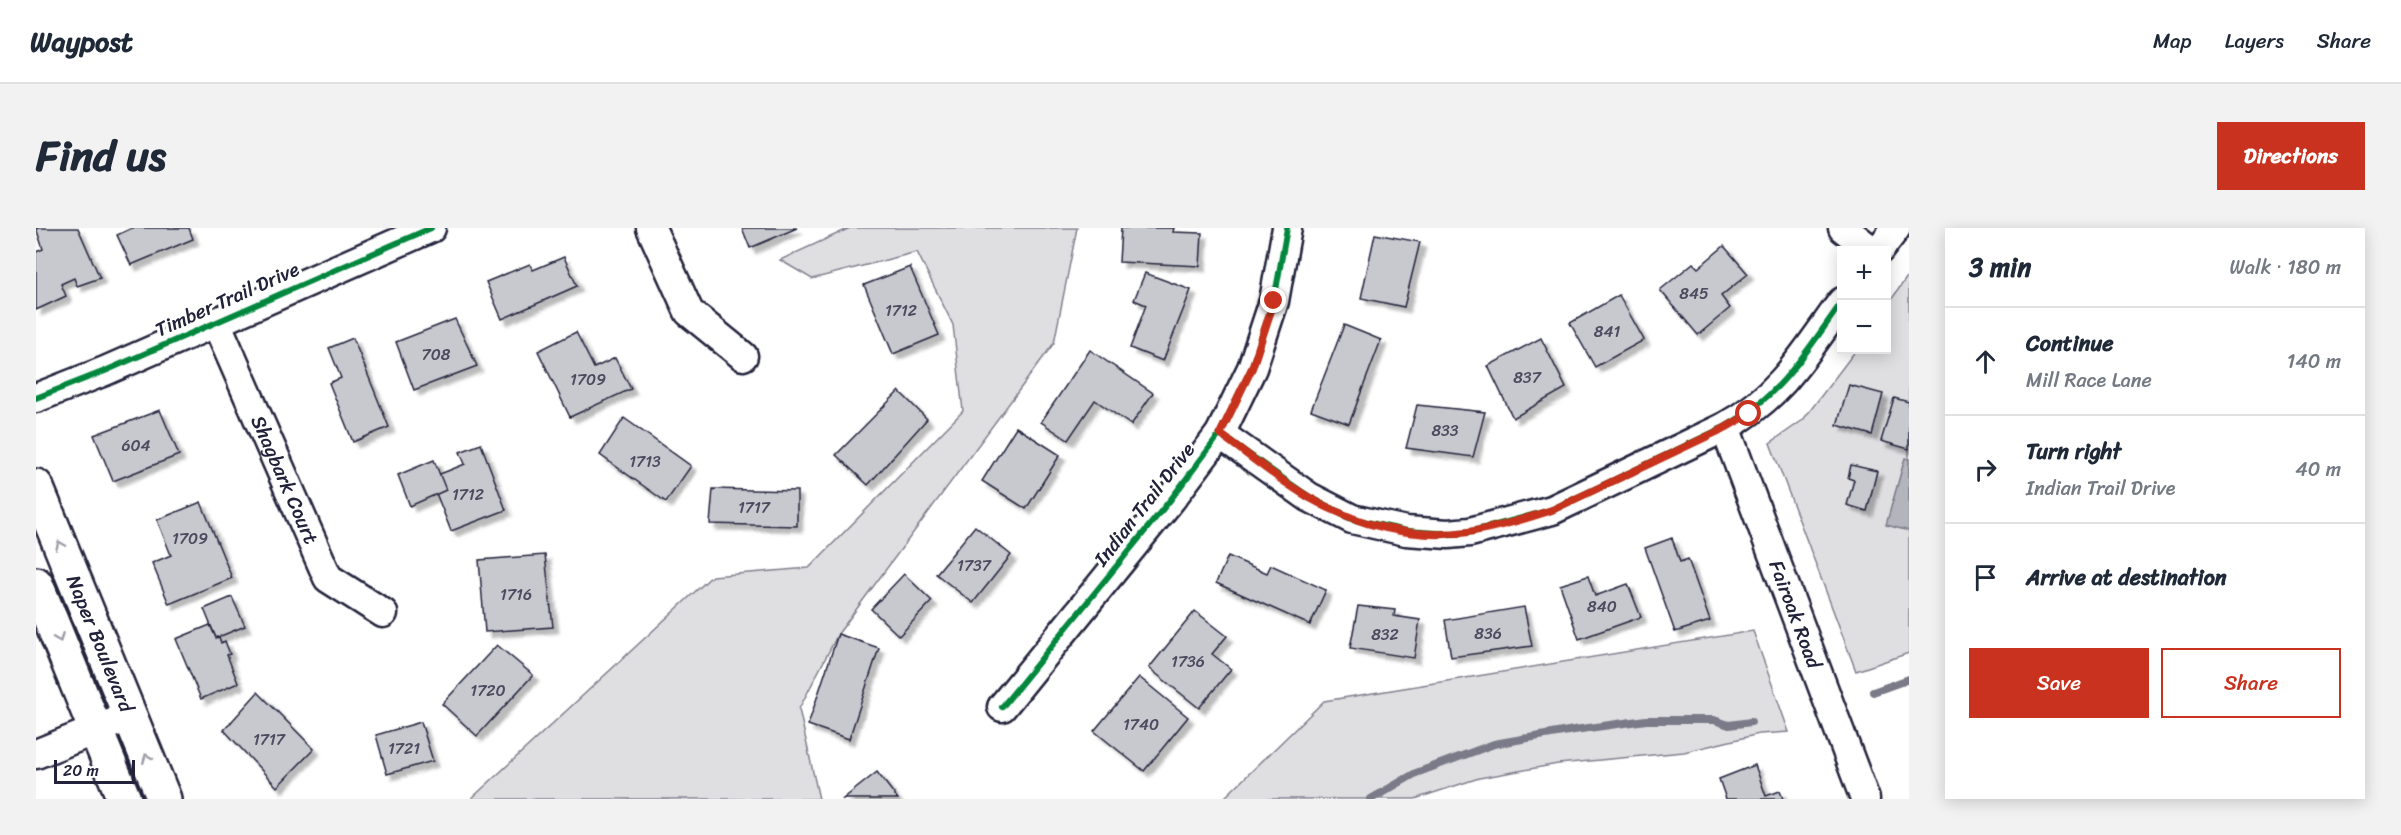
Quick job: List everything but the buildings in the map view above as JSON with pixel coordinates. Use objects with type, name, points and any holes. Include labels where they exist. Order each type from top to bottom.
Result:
[{"type":"main road","name":"Naper Boulevard","points":[[36,486],[164,799]]},
{"type":"main road","name":"Naper Boulevard","points":[[36,584],[124,799]]},
{"type":"street","name":"Timber Trail Drive","points":[[36,398],[105,371],[431,228]]},
{"type":"street","points":[[651,228],[689,312],[743,356]]},
{"type":"street","name":"Indian Trail Drive","points":[[1002,707],[1172,499],[1220,434],[1252,368],[1270,312],[1287,228]]},
{"type":"street","points":[[1843,228],[1866,246]]},
{"type":"street","points":[[1882,246],[1896,228]]},
{"type":"street","points":[[1220,434],[1309,497],[1352,519],[1406,531],[1448,534],[1470,532],[1552,510],[1725,428],[1749,414],[1785,380],[1837,309]]},
{"type":"street","name":"Shagbark Court","points":[[216,322],[328,578],[383,613]]},
{"type":"street","name":"Fairoak Road","points":[[1725,428],[1865,799]]},
{"type":"street","points":[[36,754],[130,716]]},
{"type":"shaded area","points":[[850,228],[1077,228],[1054,343],[838,634],[799,709],[819,799],[471,799],[712,576],[809,568],[963,411],[953,325],[917,252],[812,279],[780,260]]},
{"type":"shaded area","points":[[1909,274],[1909,653],[1856,671],[1770,443],[1803,420],[1853,354],[1891,354],[1891,300]]},
{"type":"shaded area","points":[[1905,458],[1909,459],[1909,531],[1886,525]]},
{"type":"shaded area","points":[[1753,631],[1789,732],[1759,734],[1684,752],[1558,764],[1479,778],[1415,799],[1223,799],[1324,701]]},
{"type":"waterway","points":[[1873,692],[1909,679]]},
{"type":"waterway","points":[[1371,799],[1416,773],[1494,744],[1646,720],[1714,720],[1729,725],[1751,722]]},
{"type":"cycle path","points":[[36,398],[105,371],[431,228]]},
{"type":"cycle path","points":[[1002,707],[1171,499],[1220,434],[1252,368],[1274,301],[1287,228]]},
{"type":"cycle path","points":[[1220,434],[1309,497],[1352,519],[1406,531],[1448,534],[1470,532],[1552,510],[1725,427],[1745,415],[1762,402],[1791,372],[1837,309]]},
{"type":"route","points":[[1274,301],[1252,368],[1220,434],[1309,497],[1352,519],[1375,526],[1448,534],[1470,532],[1527,518],[1552,510],[1725,428],[1749,414]]}]
